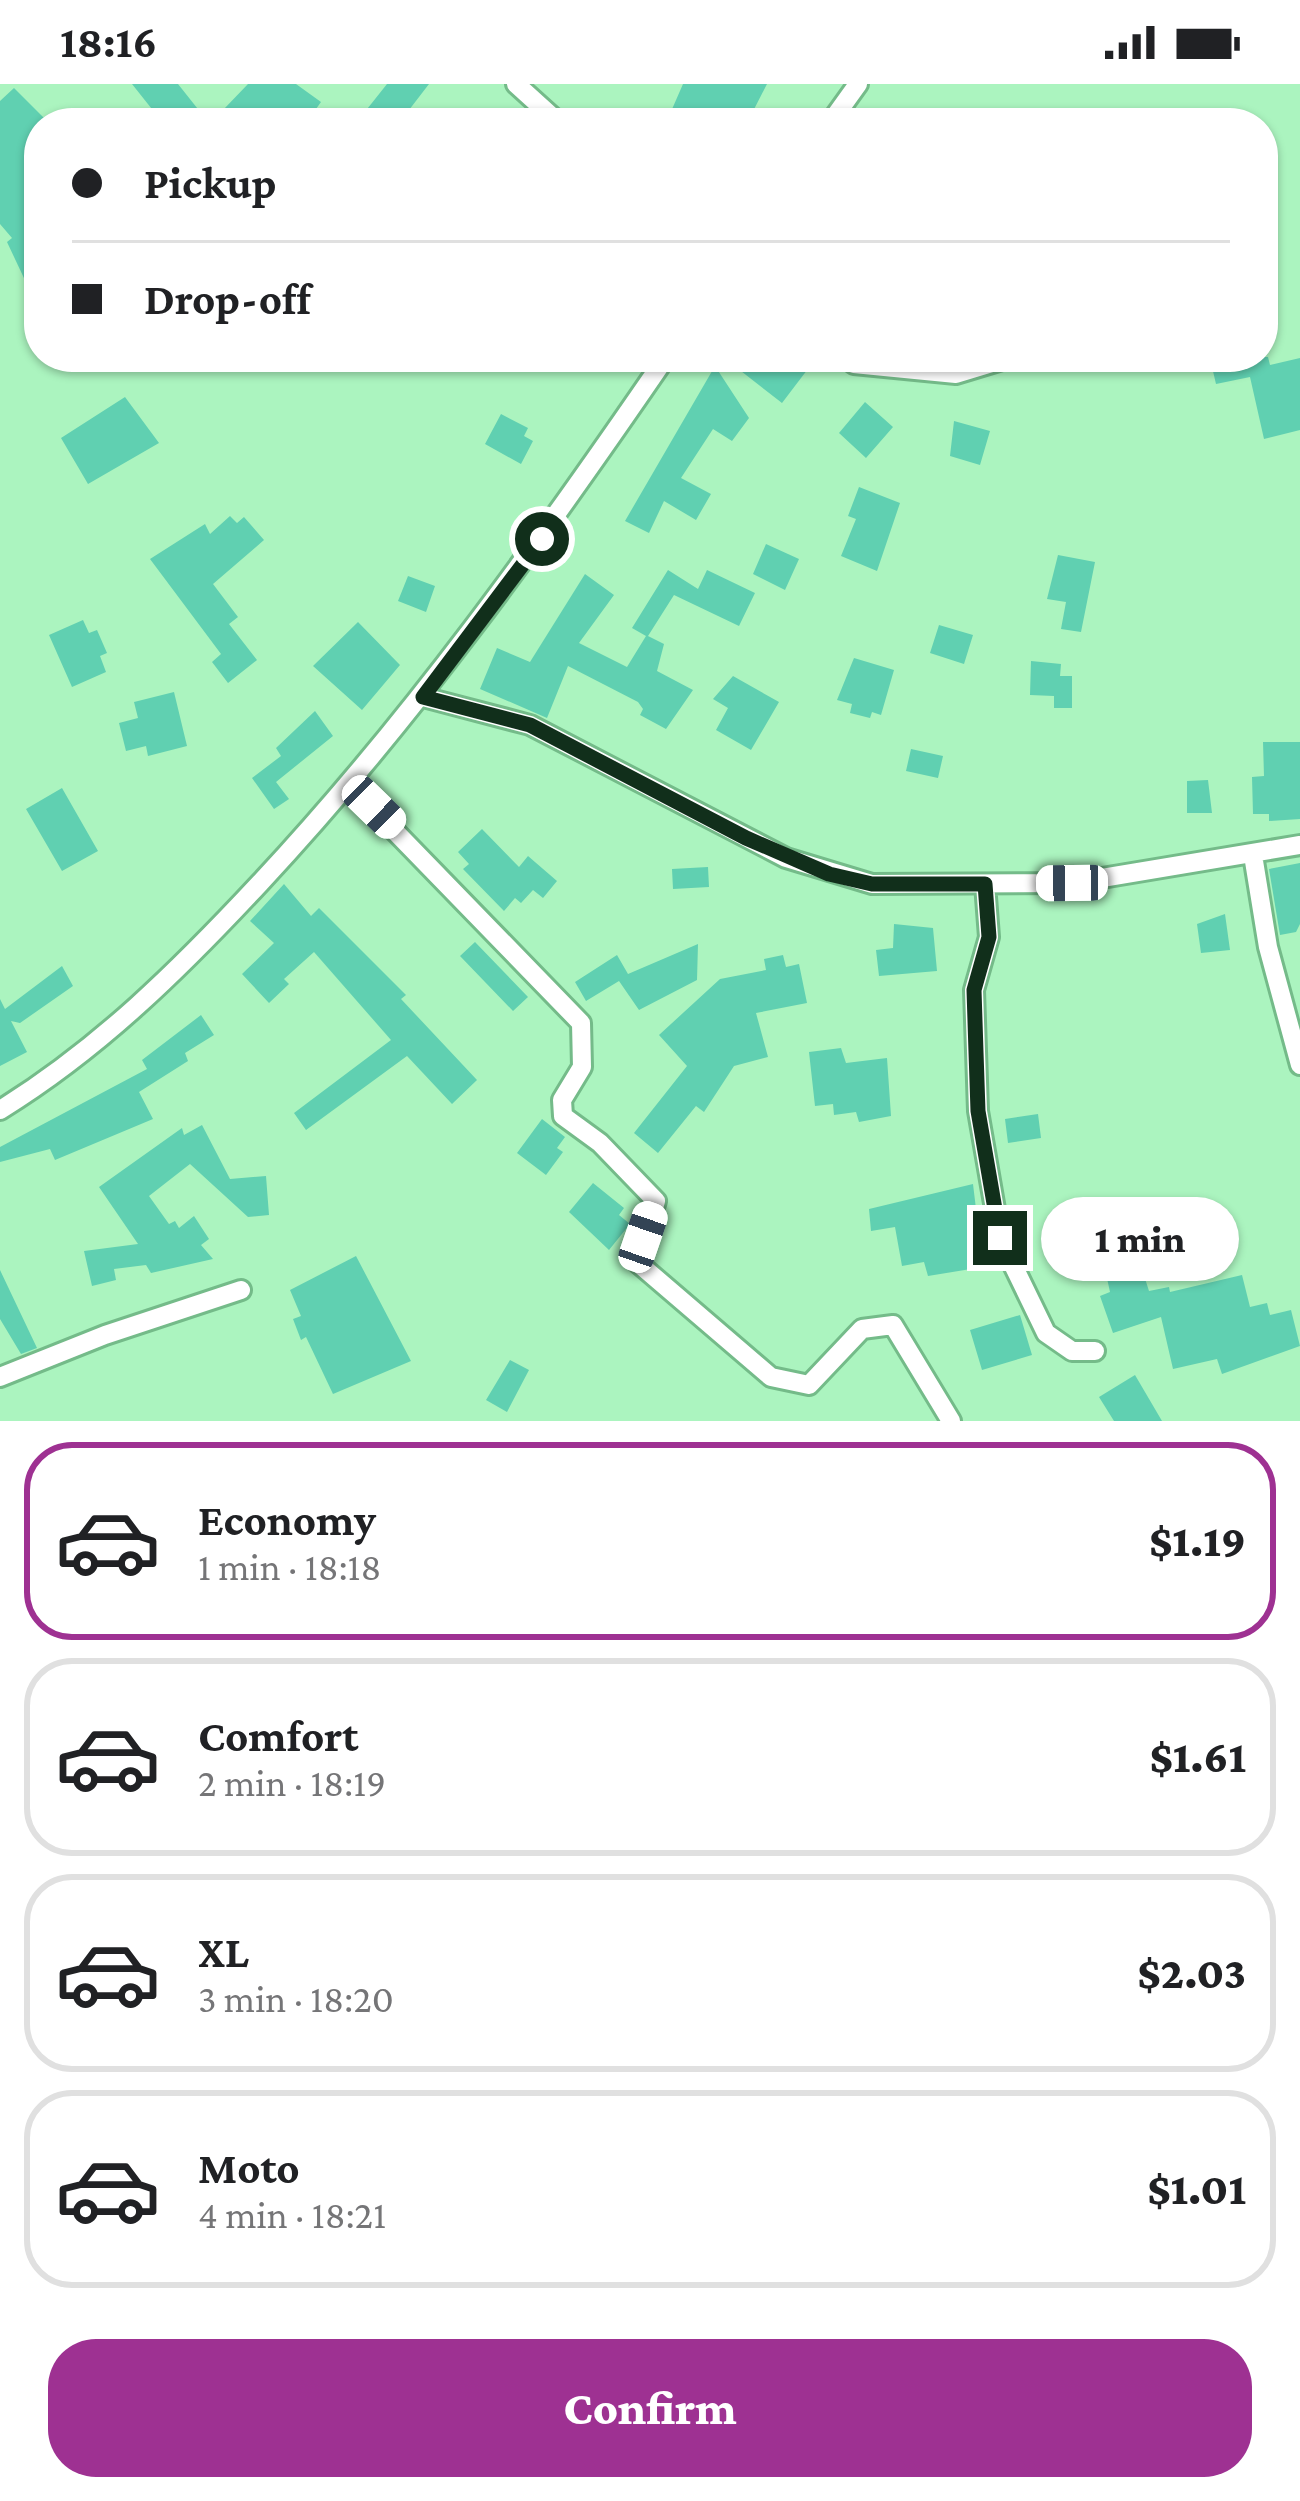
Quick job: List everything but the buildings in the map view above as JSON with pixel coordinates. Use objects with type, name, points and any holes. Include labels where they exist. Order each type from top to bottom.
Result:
[{"type":"street","points":[[516,84],[542,108]]},
{"type":"street","points":[[0,1110],[64,1071],[143,1003],[350,785],[542,539],[656,372]]},
{"type":"street","points":[[423,697],[530,725],[766,848],[829,874],[872,884],[1072,883],[1300,845]]},
{"type":"street","points":[[350,785],[580,1023],[583,1067],[562,1100],[562,1116],[600,1143],[656,1201],[638,1263],[771,1377],[809,1385],[862,1329],[893,1325],[951,1421]]},
{"type":"street","points":[[1253,855],[1268,947],[1300,1065]]},
{"type":"street","points":[[985,884],[989,937],[974,990],[978,1111],[1000,1238],[1046,1333],[1072,1351],[1096,1352]]},
{"type":"street","points":[[0,1377],[104,1335],[242,1290]]},
{"type":"route","points":[[542,539],[423,697],[530,725],[786,858],[829,874],[872,884],[985,884],[989,937],[974,990],[978,1111],[1000,1238]]}]
